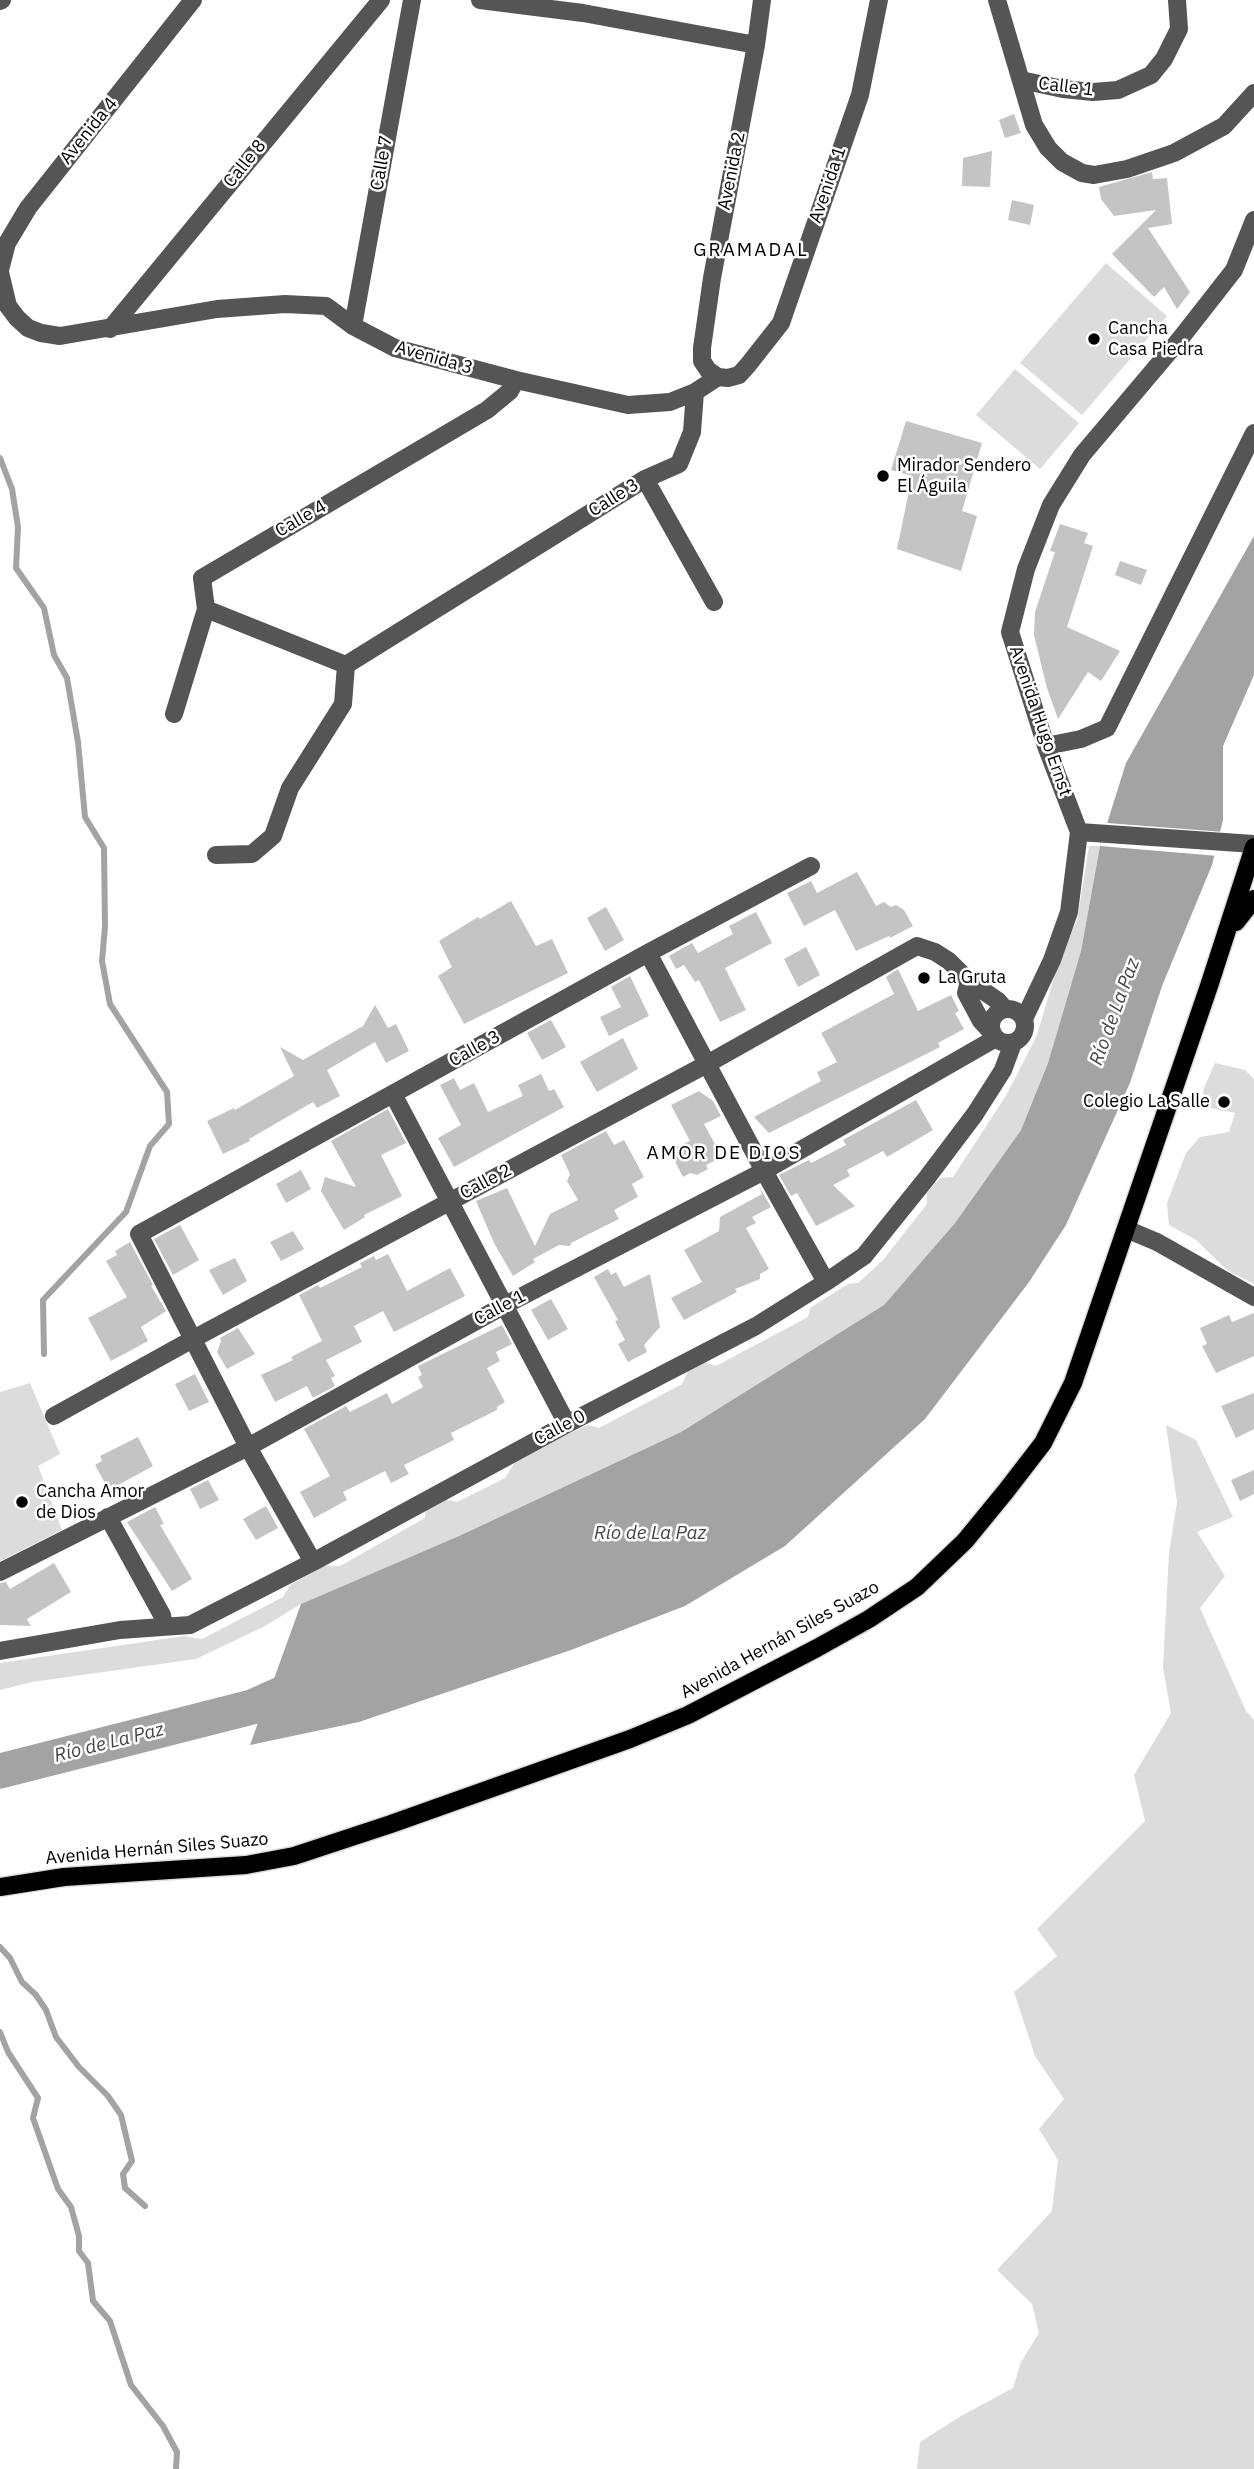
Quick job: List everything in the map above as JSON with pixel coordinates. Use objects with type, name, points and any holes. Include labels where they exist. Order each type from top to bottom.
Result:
[{"type":"main road","name":"Avenida Hernán Siles Suazo","points":[[0,1887],[64,1877],[246,1865],[294,1856],[391,1825],[688,1715],[869,1619],[918,1587],[965,1541],[1042,1443],[1073,1383],[1254,846]]},
{"type":"main road","name":"Avenida Hernán Siles Suazo","points":[[1224,939],[1254,899]]},
{"type":"street","name":"Avenida 4","points":[[110,329],[60,336],[29,328],[16,318],[8,306],[0,271],[7,243],[28,208],[192,0]]},
{"type":"street","name":"Calle 8","points":[[110,329],[381,0]]},
{"type":"street","name":"Calle 7","points":[[353,326],[412,0]]},
{"type":"street","points":[[480,0],[583,13],[756,46]]},
{"type":"street","name":"Avenida 2","points":[[719,377],[708,370],[702,361],[702,348],[762,0]]},
{"type":"street","name":"Avenida 1","points":[[719,377],[739,375],[781,323],[860,95],[879,0]]},
{"type":"street","points":[[997,0],[1034,125],[1048,148],[1062,162],[1082,173],[1094,175],[1127,169],[1174,153],[1224,126],[1254,93]]},
{"type":"street","name":"Calle 1","points":[[1021,80],[1093,92],[1118,90],[1151,75],[1164,59],[1179,29],[1177,0]]},
{"type":"street","name":"Avenida Hugo Ernst","points":[[1079,832],[1046,747],[1010,632],[1026,569],[1051,505],[1082,454],[1180,339],[1234,270],[1254,220]]},
{"type":"street","name":"Avenida 3","points":[[110,329],[217,309],[285,304],[326,306],[353,326],[395,348],[516,380],[628,405],[670,402],[695,392],[719,377]]},
{"type":"street","name":"Calle 4","points":[[174,714],[206,609],[202,578],[487,410],[509,391],[516,380]]},
{"type":"street","name":"Calle 3","points":[[346,665],[645,479],[679,464],[692,432],[695,392]]},
{"type":"street","points":[[1046,747],[1107,728],[1254,433]]},
{"type":"street","points":[[645,479],[714,602]]},
{"type":"street","points":[[206,609],[346,665],[343,704],[290,788],[273,836],[252,855],[216,855]]},
{"type":"street","points":[[1001,1038],[993,1019],[996,1014],[1013,1012],[1035,995],[1052,960],[1069,912],[1079,832],[1254,846]]},
{"type":"street","name":"Calle 3","points":[[193,1339],[139,1234],[811,866]]},
{"type":"street","name":"Calle 2","points":[[54,1416],[708,1064],[917,946],[949,961],[969,981]]},
{"type":"street","points":[[648,953],[826,1282]]},
{"type":"street","points":[[969,981],[988,993],[1013,1012],[1025,1025],[1022,1036],[1001,1038],[981,1021],[966,993],[969,981]]},
{"type":"street","name":"Calle 1","points":[[0,1572],[248,1447],[505,1306],[764,1171],[1001,1038]]},
{"type":"street","name":"Calle 0","points":[[0,1651],[120,1630],[190,1625],[756,1326],[864,1256],[975,1114],[1003,1070],[1001,1038]]},
{"type":"street","points":[[393,1094],[567,1424]]},
{"type":"street","points":[[1126,1229],[1157,1242],[1254,1297]]},
{"type":"street","points":[[193,1339],[248,1447],[313,1562]]},
{"type":"street","points":[[108,1517],[162,1615],[164,1626]]},
{"type":"shaded area","name":"Cancha Casa Piedra","points":[[1106,263],[1167,316],[1082,415],[1020,363]]},
{"type":"shaded area","points":[[1015,369],[1079,423],[1040,469],[976,415]]},
{"type":"shaded area","points":[[1089,846],[1100,846],[1081,951],[1048,1063],[1021,1130],[955,1223],[884,1305],[681,1432],[459,1536],[301,1604],[265,1626],[196,1659],[32,1682],[0,1690],[0,1663],[184,1636],[202,1639],[283,1597],[290,1585],[324,1566],[340,1566],[425,1518],[426,1509],[445,1499],[457,1502],[505,1478],[519,1456],[588,1425],[599,1428],[682,1384],[688,1371],[704,1362],[716,1366],[808,1317],[810,1308],[848,1284],[858,1283],[883,1260],[927,1204],[927,1193],[940,1178],[953,1177],[1007,1094],[1037,1035],[1063,947],[1077,921]]},
{"type":"shaded area","name":"Colegio La Salle","points":[[1215,1063],[1245,1070],[1254,1079],[1254,1284],[1227,1270],[1196,1240],[1169,1225],[1167,1203],[1186,1153],[1200,1137],[1229,1132],[1235,1113],[1201,1106],[1204,1088]]},
{"type":"shaded area","points":[[30,1383],[60,1454],[38,1466],[62,1530],[0,1561],[0,1392]]},
{"type":"shaded area","points":[[1166,1425],[1196,1440],[1233,1517],[1197,1532],[1225,1576],[1200,1608],[1246,1711],[1254,1720],[1254,2469],[917,2469],[920,2442],[1013,2388],[1021,2362],[1039,2333],[1032,2304],[997,2270],[1052,2211],[1058,2160],[1039,2129],[1064,2099],[1035,2056],[1014,1992],[1057,1956],[1037,1929],[1145,1821],[1134,1775],[1171,1713],[1163,1667],[1169,1553],[1177,1502]]},
{"type":"water","name":"Río de La Paz","points":[[1254,536],[1254,675],[1223,746],[1223,820],[1212,865],[1162,986],[1130,1083],[1066,1225],[1029,1282],[925,1419],[785,1546],[685,1606],[571,1650],[359,1722],[250,1745],[301,1604],[459,1536],[681,1432],[884,1305],[955,1223],[1021,1130],[1048,1063],[1081,951],[1100,846],[1126,763]]},
{"type":"pier","points":[[1107,823],[1224,832],[1218,856],[1100,846]]},
{"type":"building","points":[[1014,114],[1021,133],[1005,138],[999,120]]},
{"type":"building","points":[[992,151],[990,187],[962,186],[963,158]]},
{"type":"building","points":[[1152,172],[1153,179],[1167,178],[1172,224],[1148,228],[1190,292],[1177,309],[1164,287],[1154,297],[1112,254],[1156,210],[1114,216],[1101,199],[1099,187]]},
{"type":"building","points":[[1012,200],[1034,205],[1030,225],[1008,220]]},
{"type":"building","points":[[906,421],[982,443],[962,511],[977,516],[961,571],[897,549],[912,476],[891,470]]},
{"type":"building","points":[[1060,524],[1088,533],[1084,543],[1093,546],[1067,627],[1120,651],[1101,681],[1088,672],[1058,719],[1034,635],[1035,612],[1055,552],[1050,551]]},
{"type":"building","points":[[1120,561],[1147,570],[1141,585],[1115,575]]},
{"type":"building","points":[[857,872],[876,906],[884,902],[891,907],[896,905],[904,910],[913,926],[856,951],[835,910],[804,926],[787,893],[811,881],[817,893]]},
{"type":"building","points":[[511,901],[536,946],[552,939],[568,973],[464,1024],[438,976],[452,967],[439,941]]},
{"type":"building","points":[[606,907],[624,940],[605,951],[587,918]]},
{"type":"building","points":[[756,912],[772,943],[725,968],[746,1010],[720,1022],[699,980],[695,982],[684,965],[676,969],[669,956],[692,943],[698,953],[733,934],[729,926]]},
{"type":"building","points":[[806,947],[820,975],[798,987],[784,959]]},
{"type":"building","points":[[898,969],[918,1011],[951,995],[959,1011],[955,1013],[964,1029],[938,1043],[940,1047],[769,1133],[754,1117],[821,1081],[817,1072],[837,1062],[821,1033],[894,994],[886,977]]},
{"type":"building","points":[[630,976],[649,1016],[609,1036],[600,1017],[621,1007],[611,987]]},
{"type":"building","points":[[375,1005],[388,1028],[396,1024],[409,1051],[386,1063],[375,1042],[327,1070],[340,1096],[317,1108],[313,1102],[249,1139],[250,1141],[223,1154],[207,1121],[234,1108],[235,1110],[294,1076],[280,1047],[303,1060],[363,1026]]},
{"type":"building","points":[[551,1020],[566,1047],[542,1060],[527,1033]]},
{"type":"building","points":[[623,1038],[638,1069],[597,1092],[580,1062]]},
{"type":"building","points":[[541,1074],[549,1091],[554,1089],[564,1107],[454,1167],[438,1138],[461,1125],[440,1085],[454,1078],[460,1090],[474,1083],[488,1112],[523,1096],[518,1085]]},
{"type":"building","points":[[699,1091],[713,1101],[721,1116],[704,1124],[722,1157],[706,1165],[708,1169],[697,1175],[690,1173],[683,1177],[669,1150],[690,1141],[671,1105]]},
{"type":"building","points":[[916,1100],[933,1130],[887,1157],[883,1151],[847,1170],[850,1176],[833,1185],[855,1206],[816,1226],[797,1193],[791,1196],[779,1175],[809,1160],[811,1163],[846,1145],[843,1140]]},
{"type":"building","points":[[388,1109],[406,1143],[381,1155],[402,1196],[364,1215],[365,1217],[344,1230],[321,1191],[325,1177],[356,1187],[331,1141]]},
{"type":"building","points":[[606,1131],[614,1145],[624,1140],[644,1177],[632,1184],[638,1197],[614,1210],[619,1219],[571,1243],[570,1246],[559,1245],[533,1259],[535,1262],[513,1276],[494,1243],[476,1201],[507,1188],[535,1246],[550,1214],[578,1200],[567,1181],[570,1174],[561,1155]]},
{"type":"building","points":[[301,1170],[311,1189],[286,1203],[276,1184]]},
{"type":"building","points":[[759,1186],[771,1207],[752,1217],[756,1223],[746,1228],[769,1269],[760,1274],[760,1279],[735,1289],[737,1292],[684,1320],[671,1298],[702,1282],[684,1250],[719,1231],[720,1217],[762,1194]]},
{"type":"building","points":[[180,1225],[199,1260],[173,1275],[154,1239]]},
{"type":"building","points":[[293,1231],[304,1249],[281,1261],[270,1242]]},
{"type":"building","points":[[130,1242],[166,1311],[141,1327],[148,1341],[111,1361],[88,1318],[127,1297],[106,1261],[117,1255],[115,1251]]},
{"type":"building","points":[[388,1254],[407,1291],[450,1268],[465,1296],[394,1332],[383,1311],[354,1326],[362,1342],[326,1360],[335,1376],[331,1378],[335,1386],[313,1398],[307,1386],[275,1402],[261,1375],[293,1360],[291,1357],[322,1341],[299,1295],[318,1285],[320,1288],[362,1267],[360,1263],[374,1256],[376,1260]]},
{"type":"building","points":[[235,1258],[247,1281],[223,1295],[209,1270]]},
{"type":"building","points":[[608,1269],[611,1275],[616,1272],[624,1287],[650,1274],[660,1327],[644,1345],[647,1352],[628,1362],[618,1344],[625,1340],[615,1321],[618,1320],[594,1277]]},
{"type":"building","points":[[551,1299],[568,1329],[548,1340],[531,1310]]},
{"type":"building","points":[[1254,1313],[1254,1356],[1216,1373],[1202,1346],[1207,1344],[1200,1328],[1229,1315],[1232,1322]]},
{"type":"building","points":[[502,1325],[512,1344],[496,1352],[500,1361],[487,1368],[505,1402],[497,1407],[497,1410],[451,1433],[454,1440],[404,1465],[409,1474],[391,1483],[385,1471],[343,1492],[347,1500],[314,1518],[300,1492],[330,1476],[304,1429],[346,1406],[350,1412],[387,1393],[392,1404],[423,1387],[418,1377],[422,1375],[418,1366]]},
{"type":"building","points":[[238,1328],[255,1354],[227,1369],[217,1352],[220,1338]]},
{"type":"building","points":[[195,1374],[209,1402],[189,1411],[175,1384]]},
{"type":"building","points":[[1254,1393],[1254,1429],[1236,1438],[1221,1406]]},
{"type":"building","points":[[138,1437],[153,1466],[109,1490],[95,1465],[102,1461],[100,1456]]},
{"type":"building","points":[[1254,1470],[1254,1494],[1240,1501],[1231,1480]]},
{"type":"building","points":[[208,1480],[219,1500],[200,1509],[190,1489]]},
{"type":"building","points":[[266,1506],[278,1528],[256,1540],[243,1519]]},
{"type":"building","points":[[155,1507],[164,1524],[160,1525],[192,1579],[172,1591],[127,1522]]},
{"type":"building","points":[[54,1563],[71,1592],[27,1619],[31,1626],[0,1625],[0,1583],[6,1582],[10,1589]]},
{"type":"waterway","points":[[0,458],[12,489],[18,527],[16,568],[44,608],[54,655],[67,678],[78,742],[85,817],[104,848],[105,927],[102,961],[110,1004],[167,1092],[169,1124],[150,1146],[126,1212],[43,1300],[44,1354]]},
{"type":"waterway","name":"Río de La Paz","points":[[0,1771],[252,1707],[310,1681]]},
{"type":"waterway","points":[[0,1947],[10,1958],[22,1982],[36,1995],[46,2010],[56,2037],[79,2067],[108,2096],[121,2115],[132,2161],[123,2174],[125,2188],[145,2206]]},
{"type":"waterway","points":[[0,2032],[8,2052],[38,2098],[33,2118],[58,2189],[71,2207],[79,2236],[79,2251],[88,2263],[93,2301],[110,2321],[131,2385],[163,2426],[177,2452],[176,2469]]},
{"type":"place","name":"Cancha Casa Piedra","points":[[1094,339]]},
{"type":"place","name":"Mirador Sendero El Águila","points":[[883,476]]},
{"type":"place","name":"La Gruta","points":[[924,978]]},
{"type":"place","name":"Colegio La Salle","points":[[1224,1102]]},
{"type":"place","name":"Cancha Amor de Dios","points":[[22,1502]]},
{"type":"district","name":"GRAMADAL","points":[[751,251]]},
{"type":"district","name":"AMOR DE DIOS","points":[[724,1154]]}]
